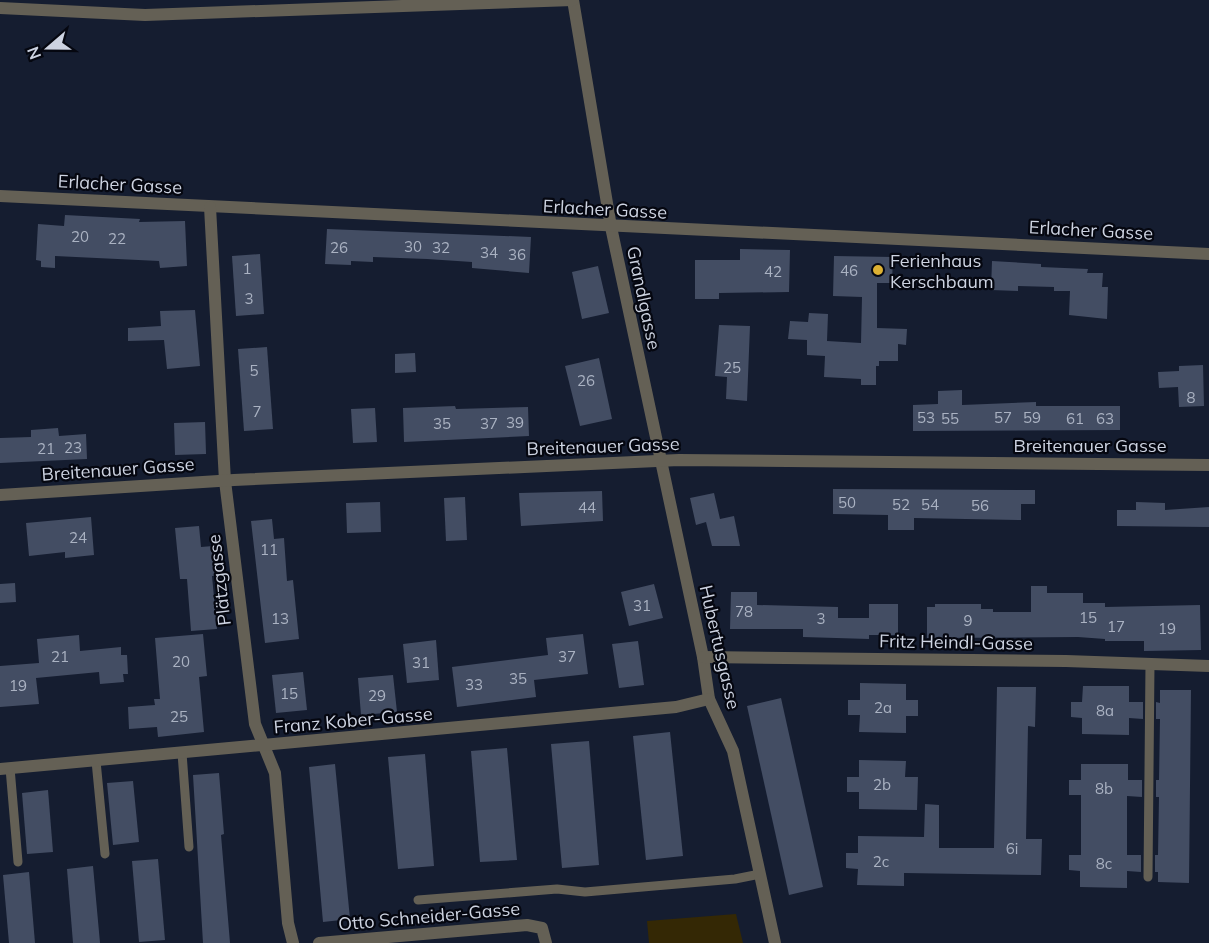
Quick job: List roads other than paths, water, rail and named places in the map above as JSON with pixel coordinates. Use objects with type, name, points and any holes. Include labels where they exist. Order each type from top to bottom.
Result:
[{"type":"street","points":[[0,8],[145,15],[573,0]]},
{"type":"street","name":"Grandlgasse","points":[[573,0],[611,227],[660,461]]},
{"type":"street","name":"Erlacher Gasse","points":[[0,196],[1209,254]]},
{"type":"street","name":"Plätzgasse","points":[[210,207],[225,481],[255,724],[275,773],[288,923],[293,943]]},
{"type":"street","name":"Breitenauer Gasse","points":[[0,495],[225,481],[660,461],[1209,465]]},
{"type":"street","name":"Hubertusgasse","points":[[660,461],[703,657],[709,699],[733,751],[775,943]]},
{"type":"street","name":"Fritz Heindl-Gasse","points":[[703,657],[1209,666]]},
{"type":"street","name":"Franz Kober-Gasse","points":[[5,769],[676,707],[709,699]]},
{"type":"street","name":"Otto Schneider-Gasse","points":[[319,943],[527,925],[542,928],[546,943]]},
{"type":"lane","points":[[1148,877],[1150,664]]},
{"type":"lane","points":[[182,753],[189,847]]},
{"type":"lane","points":[[96,761],[105,854]]},
{"type":"lane","points":[[5,769],[18,862]]},
{"type":"lane","points":[[418,900],[557,889],[585,892],[735,879],[760,874]]},
{"type":"place","name":"Ferienhaus Kerschbaum","points":[[878,270]]}]
